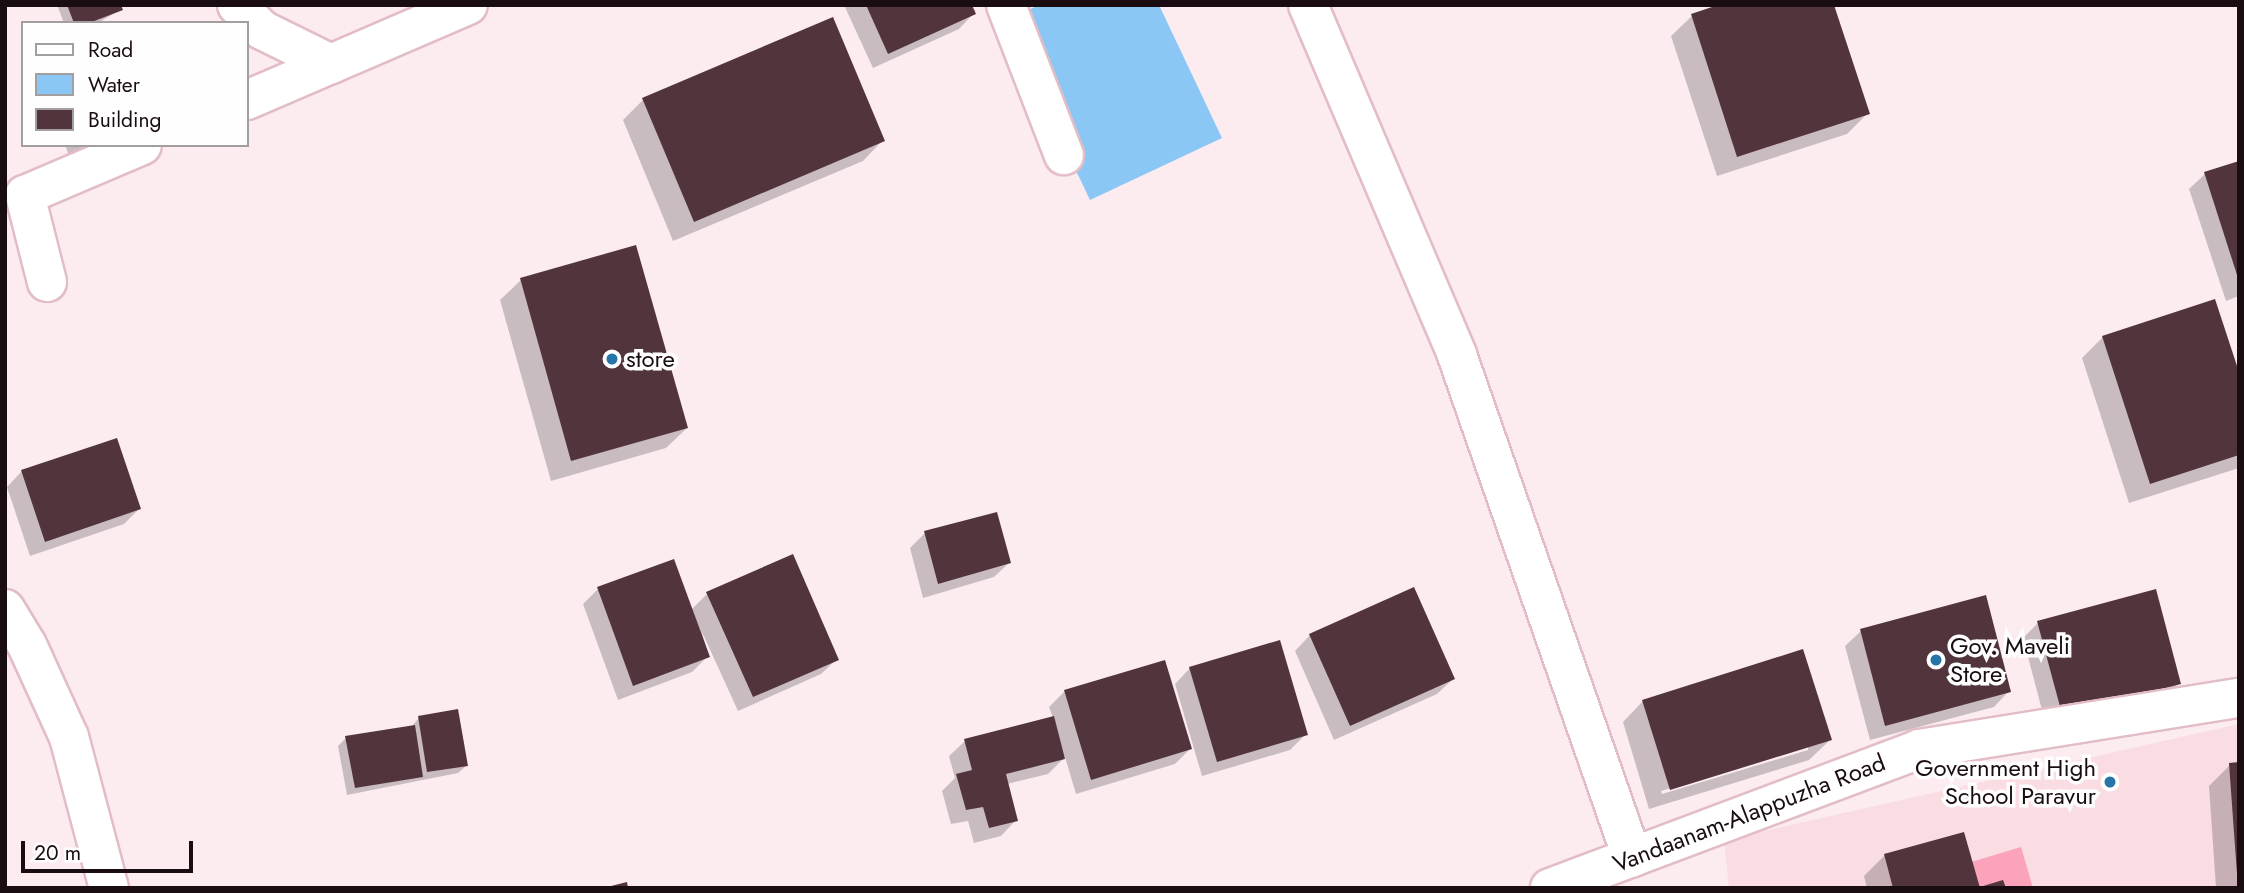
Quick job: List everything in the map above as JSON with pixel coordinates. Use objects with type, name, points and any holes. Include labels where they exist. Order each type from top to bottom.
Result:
[{"type":"street","points":[[237,5],[262,30],[331,64]]},
{"type":"street","points":[[248,100],[468,5]]},
{"type":"street","points":[[1006,5],[1064,155]]},
{"type":"street","points":[[1308,5],[1457,355],[1632,857]]},
{"type":"street","points":[[47,282],[25,195],[137,147]]},
{"type":"street","points":[[5,609],[27,645],[69,737],[109,888]]},
{"type":"street","name":"Vandaanam-Alappuzha Road","points":[[1560,886],[1919,749],[2239,698]]},
{"type":"shaded area","name":"Government High School Paravur","points":[[2239,724],[2239,888],[1729,888],[1724,840]]},
{"type":"shaded area","points":[[2021,847],[2033,888],[1885,888]]},
{"type":"water","points":[[1039,5],[1159,5],[1222,138],[1090,200],[1005,21]]},
{"type":"building","points":[[67,5],[121,5],[123,10],[94,21],[73,21]]},
{"type":"building","points":[[866,5],[972,5],[976,14],[888,54]]},
{"type":"building","points":[[1718,5],[1834,5],[1870,114],[1737,157],[1691,14]]},
{"type":"building","points":[[833,17],[885,141],[694,222],[642,98]]},
{"type":"building","points":[[2239,161],[2239,278],[2238,278],[2204,172]]},
{"type":"building","points":[[636,245],[688,428],[571,461],[520,278]]},
{"type":"building","points":[[2215,299],[2239,372],[2239,455],[2150,484],[2102,336]]},
{"type":"building","points":[[117,438],[141,509],[45,542],[21,470]]},
{"type":"building","points":[[997,512],[1011,563],[938,584],[924,531]]},
{"type":"building","points":[[793,554],[839,660],[753,697],[706,592]]},
{"type":"building","points":[[674,559],[710,657],[633,686],[597,587]]},
{"type":"building","points":[[1414,587],[1455,679],[1350,726],[1309,634]]},
{"type":"building","points":[[2156,589],[2181,684],[2062,714],[2037,621]]},
{"type":"building","name":"Gov. Maveli Store","points":[[1986,595],[2011,692],[1885,726],[1860,629]]},
{"type":"building","points":[[1280,640],[1308,735],[1217,762],[1189,667]]},
{"type":"building","points":[[1803,649],[1832,740],[1670,790],[1642,700]]},
{"type":"building","points":[[1165,660],[1192,749],[1091,780],[1064,690]]},
{"type":"building","points":[[458,709],[468,766],[427,772],[418,716]]},
{"type":"building","points":[[1054,716],[1065,759],[1006,774],[1018,821],[989,828],[983,807],[966,810],[956,774],[972,770],[964,739]]},
{"type":"building","points":[[415,725],[423,777],[355,788],[345,736]]},
{"type":"building","points":[[2239,762],[2239,874],[2237,874],[2229,763]]},
{"type":"building","points":[[1964,832],[1980,888],[1893,888],[1884,854]]},
{"type":"building","points":[[2003,880],[2006,888],[1980,888],[1980,887]]},
{"type":"building","points":[[627,882],[628,888],[607,888],[607,887]]},
{"type":"place","name":"store","points":[[612,359]]},
{"type":"place","name":"Gov. Maveli Store","points":[[1936,660]]},
{"type":"place","name":"Government High School Paravur","points":[[2110,782]]}]
